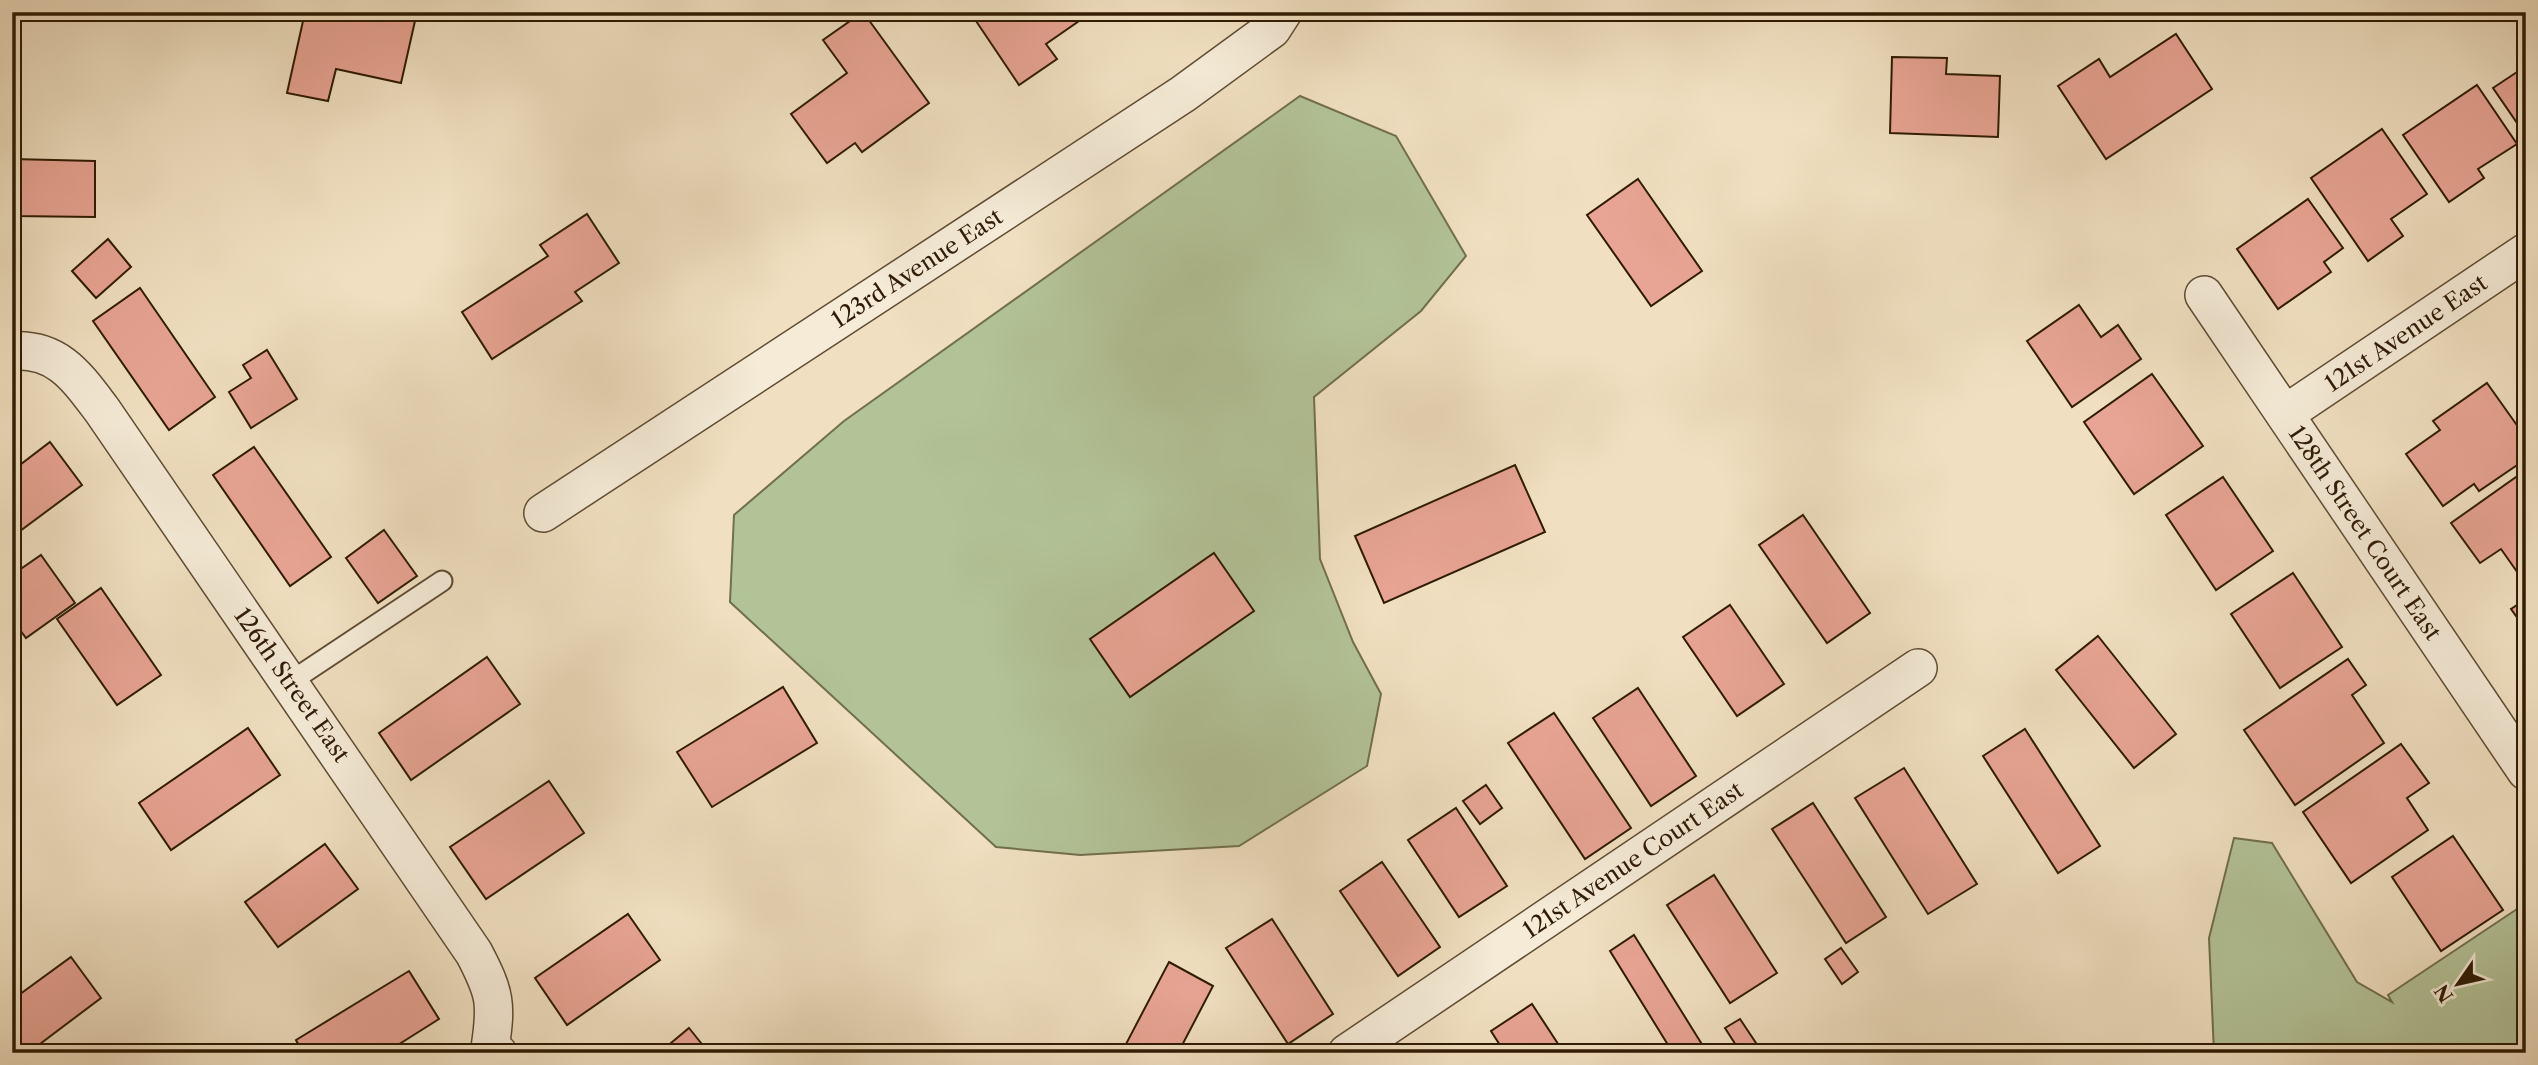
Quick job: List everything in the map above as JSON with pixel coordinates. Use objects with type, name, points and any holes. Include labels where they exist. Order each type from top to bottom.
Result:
[{"type":"street","name":"123rd Avenue East","points":[[543,513],[1183,94],[1272,29],[1283,12]]},
{"type":"street","name":"121st Avenue East","points":[[2286,414],[2526,252]]},
{"type":"street","name":"128th Street Court East","points":[[2204,295],[2526,771]]},
{"type":"street","name":"126th Street East","points":[[20,351],[55,358],[72,370],[474,953],[493,990],[495,1018],[491,1051]]},
{"type":"street","name":"121st Avenue Court East","points":[[1347,1053],[1918,668]]},
{"type":"lane","points":[[289,682],[442,581]]},
{"type":"green space","points":[[1300,96],[1396,136],[1466,256],[1421,311],[1314,397],[1320,559],[1353,642],[1381,694],[1367,766],[1239,846],[1080,855],[996,847],[730,602],[734,515],[844,421]]},
{"type":"green space","points":[[2234,838],[2272,843],[2357,982],[2392,1002],[2388,995],[2526,903],[2526,1053],[2214,1053],[2209,938]]},
{"type":"building","points":[[305,12],[359,15],[359,12],[417,12],[401,83],[336,69],[328,101],[287,93]]},
{"type":"building","points":[[863,12],[929,103],[862,152],[855,143],[827,163],[791,114],[847,73],[823,40]]},
{"type":"building","points":[[970,12],[1092,12],[1046,44],[1057,59],[1019,85]]},
{"type":"building","points":[[2176,34],[2212,89],[2106,159],[2058,86],[2099,59],[2110,77]]},
{"type":"building","points":[[1892,57],[1947,58],[1946,74],[2000,76],[1998,137],[1890,133]]},
{"type":"building","points":[[2526,66],[2526,136],[2493,88]]},
{"type":"building","points":[[2477,85],[2517,144],[2478,169],[2484,178],[2449,202],[2403,135]]},
{"type":"building","points":[[2382,129],[2427,194],[2391,219],[2403,236],[2368,261],[2311,178]]},
{"type":"building","points":[[12,159],[95,161],[95,217],[12,216]]},
{"type":"building","points":[[1638,179],[1702,271],[1651,306],[1587,215]]},
{"type":"building","points":[[2308,199],[2343,248],[2324,262],[2331,272],[2278,309],[2237,249]]},
{"type":"building","points":[[587,214],[619,263],[575,292],[582,301],[492,359],[462,312],[548,256],[540,245]]},
{"type":"building","points":[[108,239],[131,267],[96,298],[72,271]]},
{"type":"building","points":[[140,288],[215,397],[169,430],[93,321]]},
{"type":"building","points":[[2079,305],[2101,337],[2118,325],[2141,359],[2072,407],[2027,341]]},
{"type":"building","points":[[267,350],[297,399],[251,428],[229,392],[251,378],[243,365]]},
{"type":"building","points":[[2152,374],[2203,446],[2134,494],[2084,422]]},
{"type":"building","points":[[2487,383],[2526,438],[2526,459],[2479,491],[2474,484],[2443,506],[2406,454],[2440,430],[2433,421]]},
{"type":"building","points":[[50,442],[82,485],[12,537],[12,471]]},
{"type":"building","points":[[254,447],[331,557],[290,586],[213,475]]},
{"type":"building","points":[[1515,465],[1545,532],[1384,603],[1355,536]]},
{"type":"building","points":[[2526,470],[2526,573],[2520,576],[2501,549],[2480,563],[2451,523]]},
{"type":"building","points":[[2223,477],[2273,551],[2216,590],[2166,515]]},
{"type":"building","points":[[1803,515],[1870,613],[1827,643],[1759,545]]},
{"type":"building","points":[[384,530],[417,576],[378,603],[346,558]]},
{"type":"building","points":[[1214,553],[1254,611],[1130,697],[1090,639]]},
{"type":"building","points":[[41,555],[75,603],[26,638],[12,619],[12,575]]},
{"type":"building","points":[[2293,573],[2342,647],[2280,688],[2231,614]]},
{"type":"building","points":[[101,588],[161,675],[117,705],[57,619]]},
{"type":"building","points":[[2526,599],[2526,630],[2511,609]]},
{"type":"building","points":[[1730,605],[1784,684],[1737,716],[1683,637]]},
{"type":"building","points":[[2098,636],[2176,734],[2134,768],[2056,670]]},
{"type":"building","points":[[487,657],[520,704],[411,780],[379,733]]},
{"type":"building","points":[[2348,659],[2366,685],[2352,695],[2384,743],[2295,805],[2244,730]]},
{"type":"building","points":[[783,687],[817,743],[712,807],[677,752]]},
{"type":"building","points":[[1638,688],[1696,776],[1651,806],[1593,718]]},
{"type":"building","points":[[1554,713],[1631,828],[1585,859],[1508,743]]},
{"type":"building","points":[[248,728],[280,775],[171,850],[139,803]]},
{"type":"building","points":[[2025,729],[2100,846],[2058,873],[1983,756]]},
{"type":"building","points":[[2401,744],[2429,783],[2407,798],[2428,830],[2351,883],[2303,812]]},
{"type":"building","points":[[1904,768],[1977,884],[1928,914],[1855,798]]},
{"type":"building","points":[[549,781],[584,833],[486,899],[450,847]]},
{"type":"building","points":[[1486,785],[1502,808],[1480,824],[1463,801]]},
{"type":"building","points":[[1813,803],[1886,917],[1846,943],[1772,829]]},
{"type":"building","points":[[1456,808],[1507,886],[1459,917],[1408,840]]},
{"type":"building","points":[[2453,836],[2503,910],[2441,951],[2392,877]]},
{"type":"building","points":[[325,844],[358,889],[278,947],[245,902]]},
{"type":"building","points":[[1382,862],[1440,947],[1398,976],[1340,891]]},
{"type":"building","points":[[1714,875],[1777,973],[1730,1003],[1667,905]]},
{"type":"building","points":[[628,914],[660,960],[567,1025],[535,978]]},
{"type":"building","points":[[1272,919],[1333,1014],[1288,1044],[1226,948]]},
{"type":"building","points":[[1634,935],[1703,1046],[1693,1053],[1673,1053],[1610,951]]},
{"type":"building","points":[[1841,948],[1858,972],[1842,984],[1825,959]]},
{"type":"building","points":[[71,957],[101,998],[28,1053],[12,1053],[12,1000]]},
{"type":"building","points":[[1169,962],[1213,986],[1178,1053],[1142,1053],[1126,1044]]},
{"type":"building","points":[[409,971],[439,1019],[385,1053],[303,1053],[296,1040]]},
{"type":"building","points":[[1532,1004],[1564,1053],[1505,1053],[1491,1031]]},
{"type":"building","points":[[1740,1019],[1758,1046],[1747,1053],[1741,1053],[1725,1028]]},
{"type":"building","points":[[689,1028],[709,1053],[659,1053]]},
{"type":"building","points":[[988,1049],[1040,1049],[1040,1053],[988,1053]]}]
